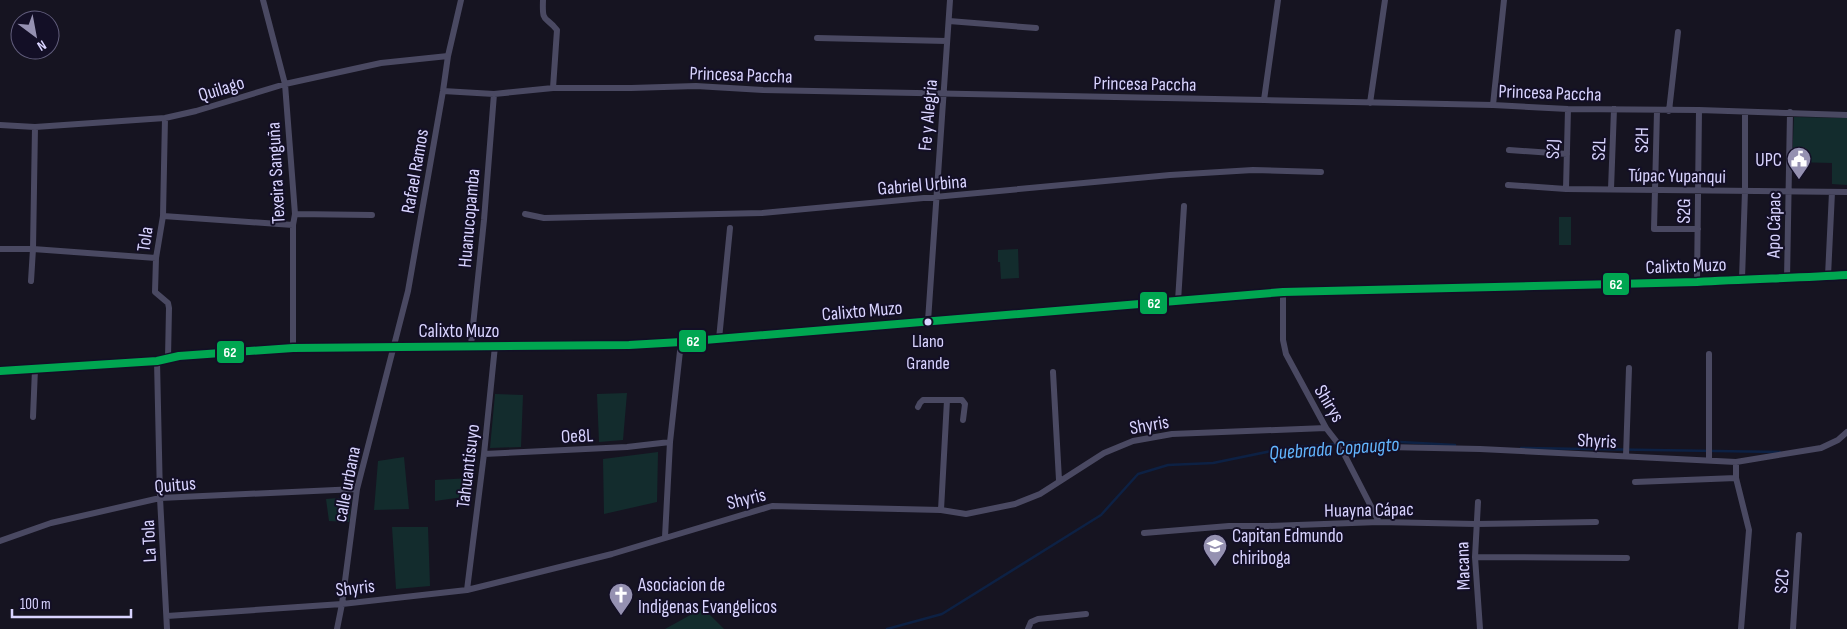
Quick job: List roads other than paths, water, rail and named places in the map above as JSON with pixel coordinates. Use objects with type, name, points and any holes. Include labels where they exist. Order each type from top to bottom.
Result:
[{"type":"street","name":"Texeira Sanguña","points":[[263,0],[285,84],[295,214],[293,225],[293,348]]},
{"type":"street","name":"Rafael Ramos","points":[[393,347],[408,291],[444,91],[448,56],[461,0]]},
{"type":"street","points":[[543,0],[542,15],[545,20],[558,30],[553,88]]},
{"type":"street","name":"Fe y Alegria","points":[[928,321],[950,0]]},
{"type":"street","points":[[1264,100],[1278,0]]},
{"type":"street","points":[[1370,103],[1385,0]]},
{"type":"street","points":[[1493,105],[1504,0]]},
{"type":"street","points":[[949,21],[1036,28]]},
{"type":"street","points":[[1669,110],[1678,32]]},
{"type":"street","points":[[817,38],[947,42]]},
{"type":"street","name":"Quilago","points":[[0,125],[34,127],[165,118],[196,111],[285,84],[381,64],[448,56]]},
{"type":"street","name":"Princesa Paccha","points":[[444,91],[494,94],[553,88],[696,86],[763,90],[1493,105],[1568,109],[1699,110],[1847,115]]},
{"type":"street","name":"Huanucopamba","points":[[471,345],[484,220],[494,94]]},
{"type":"street","name":"S2J","points":[[1566,189],[1568,109]]},
{"type":"street","name":"S2L","points":[[1611,190],[1614,109]]},
{"type":"street","name":"S2G","points":[[1698,282],[1699,110]]},
{"type":"street","name":"S2H","points":[[1657,111],[1654,230],[1698,229]]},
{"type":"street","points":[[1742,279],[1745,112]]},
{"type":"street","name":"Apo Cápac","points":[[1787,279],[1790,112]]},
{"type":"street","name":"Tola","points":[[165,118],[162,216],[156,258],[155,292],[168,304],[169,308],[168,358]]},
{"type":"street","points":[[31,282],[34,127]]},
{"type":"street","points":[[1509,150],[1567,154]]},
{"type":"street","name":"Gabriel Urbina","points":[[525,214],[554,218],[754,214],[1170,175],[1253,170],[1321,172]]},
{"type":"street","name":"Túpac Yupanqui","points":[[1508,185],[1611,190],[1847,192]]},
{"type":"street","points":[[1828,276],[1832,192]]},
{"type":"street","points":[[1178,301],[1184,206]]},
{"type":"street","points":[[295,214],[372,215]]},
{"type":"street","points":[[162,216],[293,225]]},
{"type":"street","points":[[719,339],[730,228]]},
{"type":"street","points":[[0,249],[33,249],[156,258]]},
{"type":"street","name":"Calixto Muzo","points":[[0,371],[157,361],[168,358],[293,348],[630,345],[681,342],[1283,292],[1698,282],[1847,275]]},
{"type":"street","name":"Shirys","points":[[1283,292],[1283,340],[1286,354],[1326,428],[1340,446],[1380,522]]},
{"type":"street","points":[[665,536],[670,442],[681,342]]},
{"type":"street","name":"Tahuantisuyo","points":[[467,590],[484,454],[494,346]]},
{"type":"street","name":"calle urbana","points":[[336,629],[342,604],[357,489],[393,347]]},
{"type":"street","points":[[1709,354],[1709,460]]},
{"type":"street","name":"La Tola","points":[[157,361],[160,498],[167,616],[166,629]]},
{"type":"street","points":[[1626,456],[1629,368]]},
{"type":"street","points":[[33,417],[35,369]]},
{"type":"street","points":[[1054,372],[1059,480]]},
{"type":"street","points":[[918,407],[923,400],[962,400],[965,404],[963,420]]},
{"type":"street","points":[[941,510],[947,400]]},
{"type":"street","name":"Shyris","points":[[167,616],[342,604],[467,590],[612,554],[665,536],[772,506],[941,510],[966,514],[1015,504],[1040,494],[1059,480],[1104,453],[1134,441],[1172,434],[1326,428]]},
{"type":"street","name":"Shyris","points":[[1340,446],[1480,449],[1736,462],[1821,448],[1838,440],[1847,432]]},
{"type":"street","name":"Oe8L","points":[[484,454],[627,447],[670,442]]},
{"type":"street","points":[[1736,462],[1736,478],[1749,530],[1741,629]]},
{"type":"street","points":[[1635,482],[1736,478]]},
{"type":"street","name":"Quitus","points":[[0,540],[50,524],[160,498],[357,489]]},
{"type":"street","name":"Macana","points":[[1478,502],[1475,557],[1480,629]]},
{"type":"street","name":"Huayna Cápac","points":[[1144,533],[1229,526],[1380,522],[1476,524],[1596,522]]},
{"type":"street","name":"S2C","points":[[1793,629],[1799,535]]},
{"type":"street","points":[[1475,557],[1627,558]]},
{"type":"street","points":[[1028,629],[1031,622],[1038,619],[1086,614]]},
{"type":"waterway","name":"Quebrada Copaugto","points":[[1346,443],[1382,441],[1455,445]]},
{"type":"waterway","name":"Quebrada Copaugto","points":[[887,629],[942,614],[1101,515],[1138,474],[1168,465],[1213,463],[1286,448],[1336,444]]},
{"type":"waterway","name":"Quebrada Copaugto","points":[[1521,448],[1780,452]]},
{"type":"place","name":"UPC","points":[[1799,180]]},
{"type":"place","name":"Llano Grande","points":[[928,322]]},
{"type":"place","name":"Capitan Edmundo chiriboga","points":[[1215,567]]},
{"type":"place","name":"Asociacion de Indigenas Evangelicos","points":[[621,616]]}]
